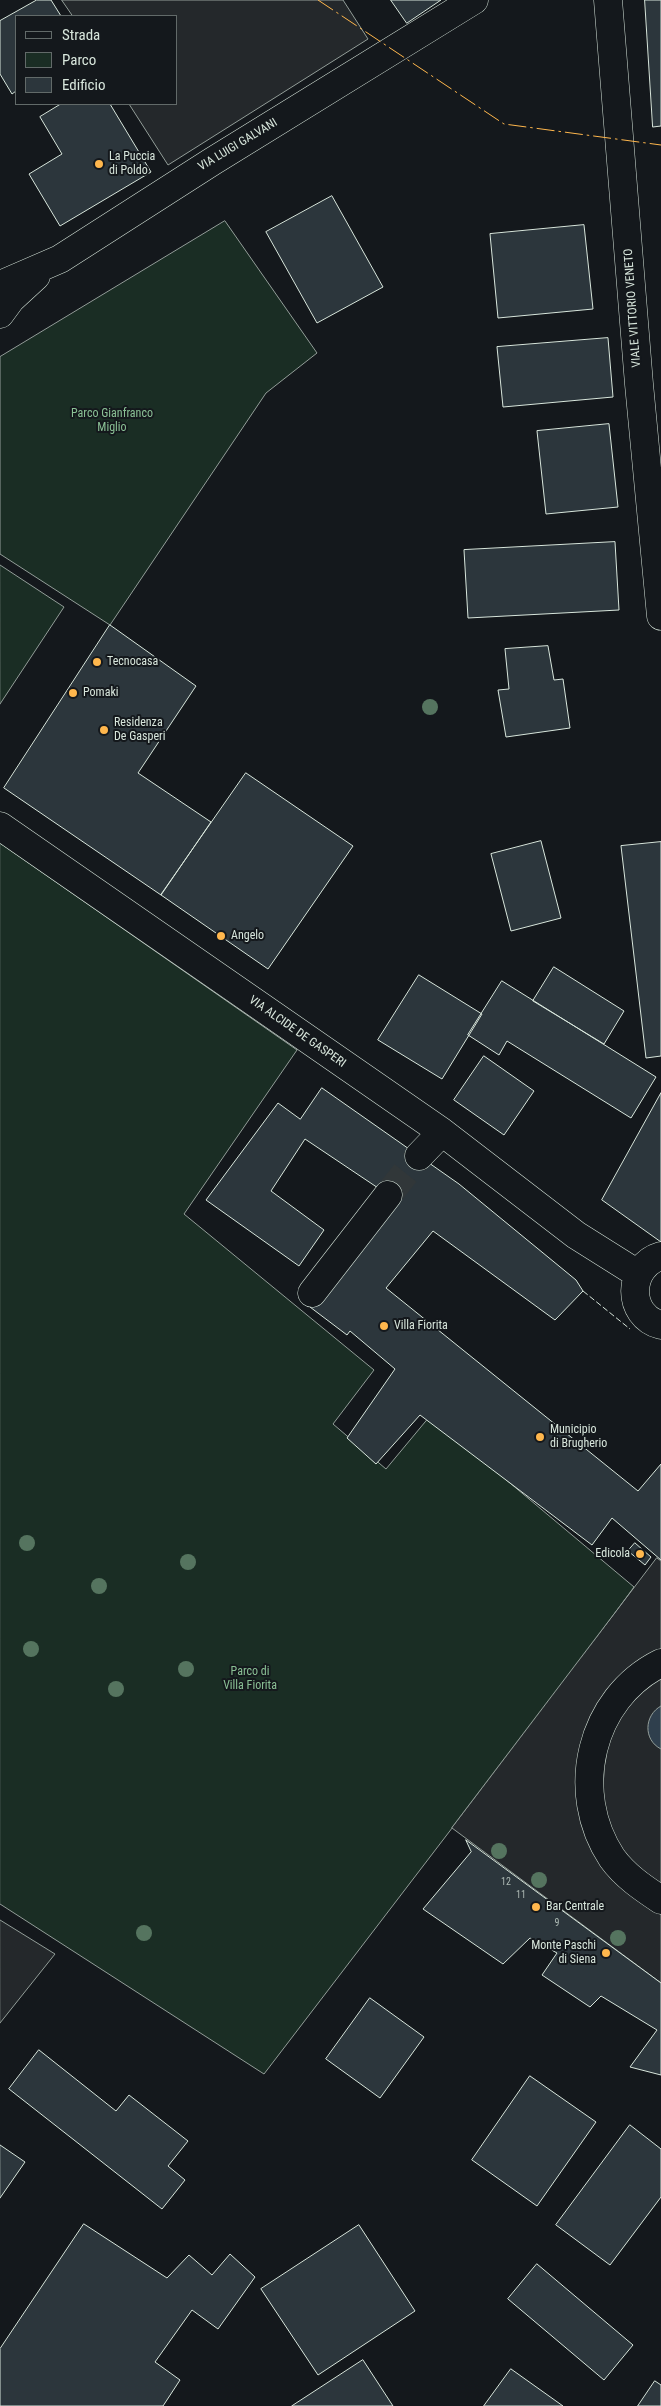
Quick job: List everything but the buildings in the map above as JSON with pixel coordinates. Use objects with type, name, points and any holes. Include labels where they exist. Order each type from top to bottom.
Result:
[{"type":"street","name":"VIA LUIGI GALVANI","points":[[0,285],[60,259],[213,160],[474,0]]},
{"type":"street","name":"VIALE VITTORIO VENETO","points":[[608,0],[639,384],[661,616]]},
{"type":"street","points":[[0,314],[24,287],[60,259]]},
{"type":"street","name":"VIA ALCIDE DE GASPERI","points":[[0,826],[442,1132],[589,1244],[638,1274]]},
{"type":"street","points":[[419,1156],[442,1132]]},
{"type":"street","points":[[312,1293],[388,1195]]},
{"type":"street","points":[[661,1256],[645,1264],[638,1274],[634,1285],[638,1309],[646,1318],[661,1326]]},
{"type":"street","points":[[661,1663],[638,1677],[622,1692],[608,1710],[595,1740],[590,1780],[591,1804],[596,1822],[612,1858],[635,1882],[661,1900]]},
{"type":"green space","name":"Parco Gianfranco Miglio","points":[[225,221],[317,353],[266,393],[110,625],[0,554],[0,357]]},
{"type":"green space","points":[[0,565],[64,607],[0,704]]},
{"type":"green space","name":"Parco di Villa Fiorita","points":[[0,843],[297,1050],[184,1214],[374,1370],[333,1424],[386,1469],[430,1416],[634,1587],[576,1666],[264,2074],[0,1904]]},
{"type":"shaded area","points":[[62,0],[343,0],[368,39],[168,165],[130,105],[178,105],[178,15],[72,15]]},
{"type":"shaded area","points":[[657,1558],[661,1561],[661,1983],[452,1828]]},
{"type":"shaded area","points":[[0,1920],[55,1954],[0,2023]]},
{"type":"water","points":[[661,1706],[661,1749],[651,1740],[648,1728],[651,1715]]},
{"type":"tunnel","points":[[388,1195],[419,1156]]},
{"type":"fence","points":[[583,1291],[630,1329]]},
{"type":"power","points":[[318,0],[504,124],[661,145]]},
{"type":"place","name":"La Puccia di Poldo","points":[[99,164]]},
{"type":"place","name":"Tecnocasa","points":[[97,662]]},
{"type":"place","name":"Pomaki","points":[[73,693]]},
{"type":"place","name":"Residenza De Gasperi","points":[[104,730]]},
{"type":"place","name":"Angelo","points":[[221,936]]},
{"type":"place","name":"Villa Fiorita","points":[[384,1326]]},
{"type":"place","name":"Municipio di Brugherio","points":[[540,1437]]},
{"type":"place","name":"Edicola","points":[[640,1554]]},
{"type":"place","name":"Bar Centrale","points":[[536,1907]]},
{"type":"place","name":"Monte Paschi di Siena","points":[[606,1953]]}]
